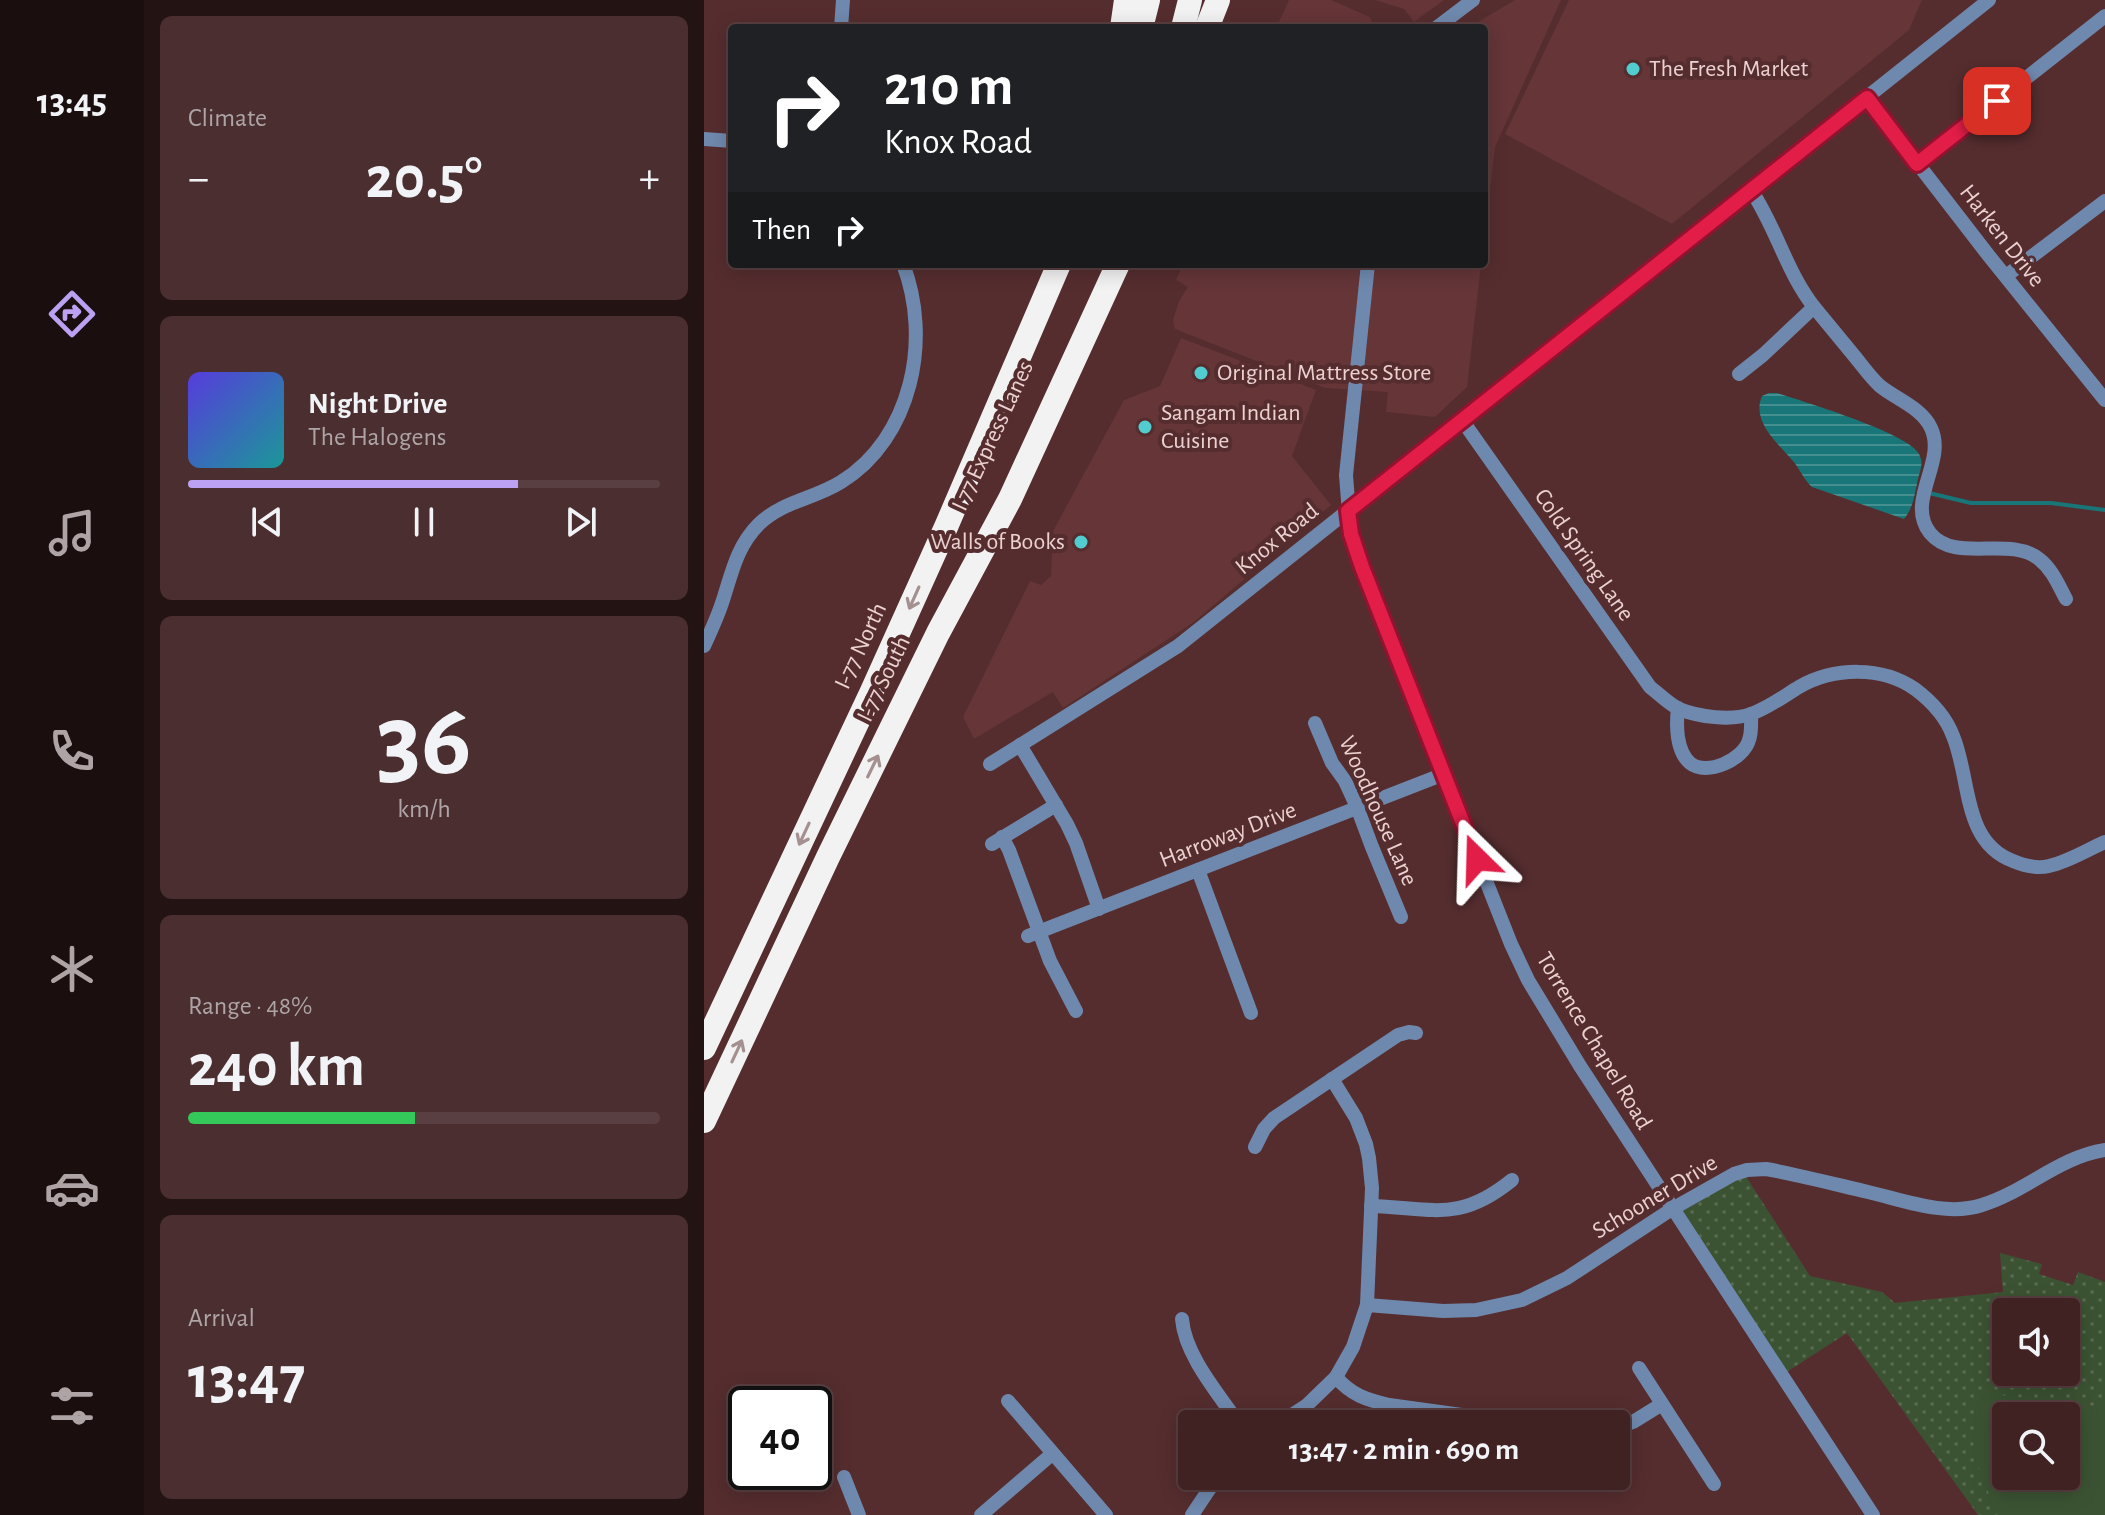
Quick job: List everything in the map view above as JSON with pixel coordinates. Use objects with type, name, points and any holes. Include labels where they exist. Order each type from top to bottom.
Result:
[{"type":"highway","points":[[1123,24],[1126,0]]},
{"type":"highway","points":[[1142,24],[1148,0]]},
{"type":"highway","points":[[1158,24],[1164,0]]},
{"type":"highway","points":[[1184,24],[1190,0]]},
{"type":"highway","points":[[1199,24],[1205,0]]},
{"type":"highway","points":[[1209,24],[1218,0]]},
{"type":"highway","name":"I-77 North","points":[[704,1048],[971,473],[1057,268]]},
{"type":"highway","name":"I 77 Express Lanes","points":[[971,473],[1041,339],[1072,268]]},
{"type":"highway","name":"I 77 Express Lanes","points":[[938,633],[996,493],[1099,268]]},
{"type":"highway","name":"I-77 South","points":[[704,1121],[938,633],[1010,499],[1116,268]]},
{"type":"street","points":[[841,24],[843,0]]},
{"type":"street","points":[[1441,24],[1473,0]]},
{"type":"street","name":"Knox Road","points":[[990,764],[1178,646],[1989,0]]},
{"type":"street","points":[[1917,164],[2105,16]]},
{"type":"street","name":"Harken Drive","points":[[1867,98],[2105,400]]},
{"type":"street","points":[[704,139],[728,141]]},
{"type":"street","points":[[1751,190],[1763,209],[1794,279],[1814,307],[1879,385],[1930,425],[1935,451],[1922,514],[1932,536],[1957,547],[2019,550],[2032,554],[2053,574],[2066,599]]},
{"type":"street","points":[[2006,276],[2105,201]]},
{"type":"street","points":[[704,646],[719,612],[732,566],[742,546],[759,524],[782,506],[838,484],[862,467],[879,449],[891,429],[905,402],[914,354],[916,325],[913,297],[904,268]]},
{"type":"street","name":"Torrence Chapel Road","points":[[1368,268],[1346,463],[1351,534],[1511,944],[1528,980],[1580,1066],[1873,1515]]},
{"type":"street","points":[[1739,374],[1814,307]]},
{"type":"street","name":"Cold Spring Lane","points":[[1462,420],[1650,687],[1678,708],[1730,717],[1751,714],[1802,685],[1832,674],[1869,673],[1899,680],[1926,698],[1944,718],[1959,753],[1974,819],[1980,835],[1990,848],[2008,859],[2034,867],[2050,866],[2105,842]]},
{"type":"street","points":[[1678,708],[1676,726],[1680,744],[1689,762],[1700,768],[1717,767],[1737,756],[1749,742],[1751,714]]},
{"type":"street","name":"Woodhouse Lane","points":[[1315,723],[1332,763],[1345,781],[1357,807],[1401,917]]},
{"type":"street","points":[[1020,745],[1076,843],[1099,909]]},
{"type":"street","name":"Harroway Drive","points":[[1033,934],[1444,774]]},
{"type":"street","points":[[1056,805],[997,840],[1009,850],[1033,934],[1076,1011]]},
{"type":"street","points":[[1198,870],[1251,1013]]},
{"type":"street","points":[[1255,1147],[1274,1118],[1398,1035],[1416,1033]]},
{"type":"street","points":[[1300,1410],[1336,1377],[1353,1347],[1367,1305],[1372,1188],[1366,1144],[1356,1118],[1332,1079]]},
{"type":"street","name":"Schooner Drive","points":[[1367,1305],[1443,1311],[1476,1310],[1522,1300],[1567,1278],[1672,1209],[1734,1174],[1747,1170],[1766,1169],[1920,1204],[1963,1209],[1998,1199],[2056,1167],[2105,1150]]},
{"type":"street","points":[[1371,1206],[1433,1211],[1461,1209],[1489,1197],[1512,1180]]},
{"type":"street","points":[[1182,1319],[1189,1347],[1230,1410]]},
{"type":"street","points":[[1639,1368],[1714,1484]]},
{"type":"street","points":[[1336,1377],[1354,1394],[1369,1401],[1425,1410]]},
{"type":"street","points":[[1008,1401],[1106,1515]]},
{"type":"street","points":[[1630,1423],[1662,1404]]},
{"type":"street","points":[[981,1515],[1052,1454]]},
{"type":"street","points":[[844,1477],[859,1515]]},
{"type":"street","points":[[1192,1515],[1209,1490]]},
{"type":"shaded area","points":[[1289,0],[1331,0],[1370,17],[1373,24],[1278,24]]},
{"type":"shaded area","points":[[1375,0],[1444,0],[1414,22],[1404,9]]},
{"type":"shaded area","points":[[1515,0],[1561,0],[1495,147],[1488,207],[1488,24],[1475,24]]},
{"type":"shaded area","points":[[1569,0],[1922,0],[1909,30],[1672,224],[1505,134]]},
{"type":"shaded area","points":[[1181,268],[1481,268],[1467,387],[1435,417],[1386,412],[1388,392],[1325,388],[1175,329],[1173,320],[1179,301],[1188,287],[1176,280]]},
{"type":"shaded area","points":[[1181,338],[1316,390],[1292,456],[1331,505],[1194,622],[1063,708],[1053,692],[974,739],[963,717],[1030,581],[1041,585],[1051,576],[1053,531],[1124,400],[1160,386]]},
{"type":"green space","points":[[1743,1172],[1810,1276],[1882,1292],[1895,1303],[2003,1292],[2000,1253],[2042,1264],[2039,1274],[2073,1285],[2078,1272],[2105,1282],[2105,1515],[1978,1515],[1847,1333],[1782,1375],[1673,1209]]},
{"type":"green space","points":[[1976,1392],[2057,1402],[1992,1402],[1992,1490],[2080,1490],[2080,1405],[2105,1408],[2105,1515],[2000,1515],[1973,1454]]},
{"type":"water","points":[[1769,393],[1854,419],[1911,446],[1921,458],[1921,466],[1913,502],[1904,519],[1812,487],[1763,423],[1760,415],[1762,396]]},
{"type":"waterway","points":[[1929,493],[1971,503],[2051,503],[2105,510]]},
{"type":"place","name":"The Fresh Market","points":[[1633,69]]},
{"type":"place","name":"Original Mattress Store","points":[[1201,373]]},
{"type":"place","name":"Sangam Indian Cuisine","points":[[1145,427]]},
{"type":"place","name":"Walls of Books","points":[[1081,542]]},
{"type":"route","points":[[1477,859],[1362,567],[1351,534],[1348,511],[1867,98],[1917,164],[1997,101]]}]
